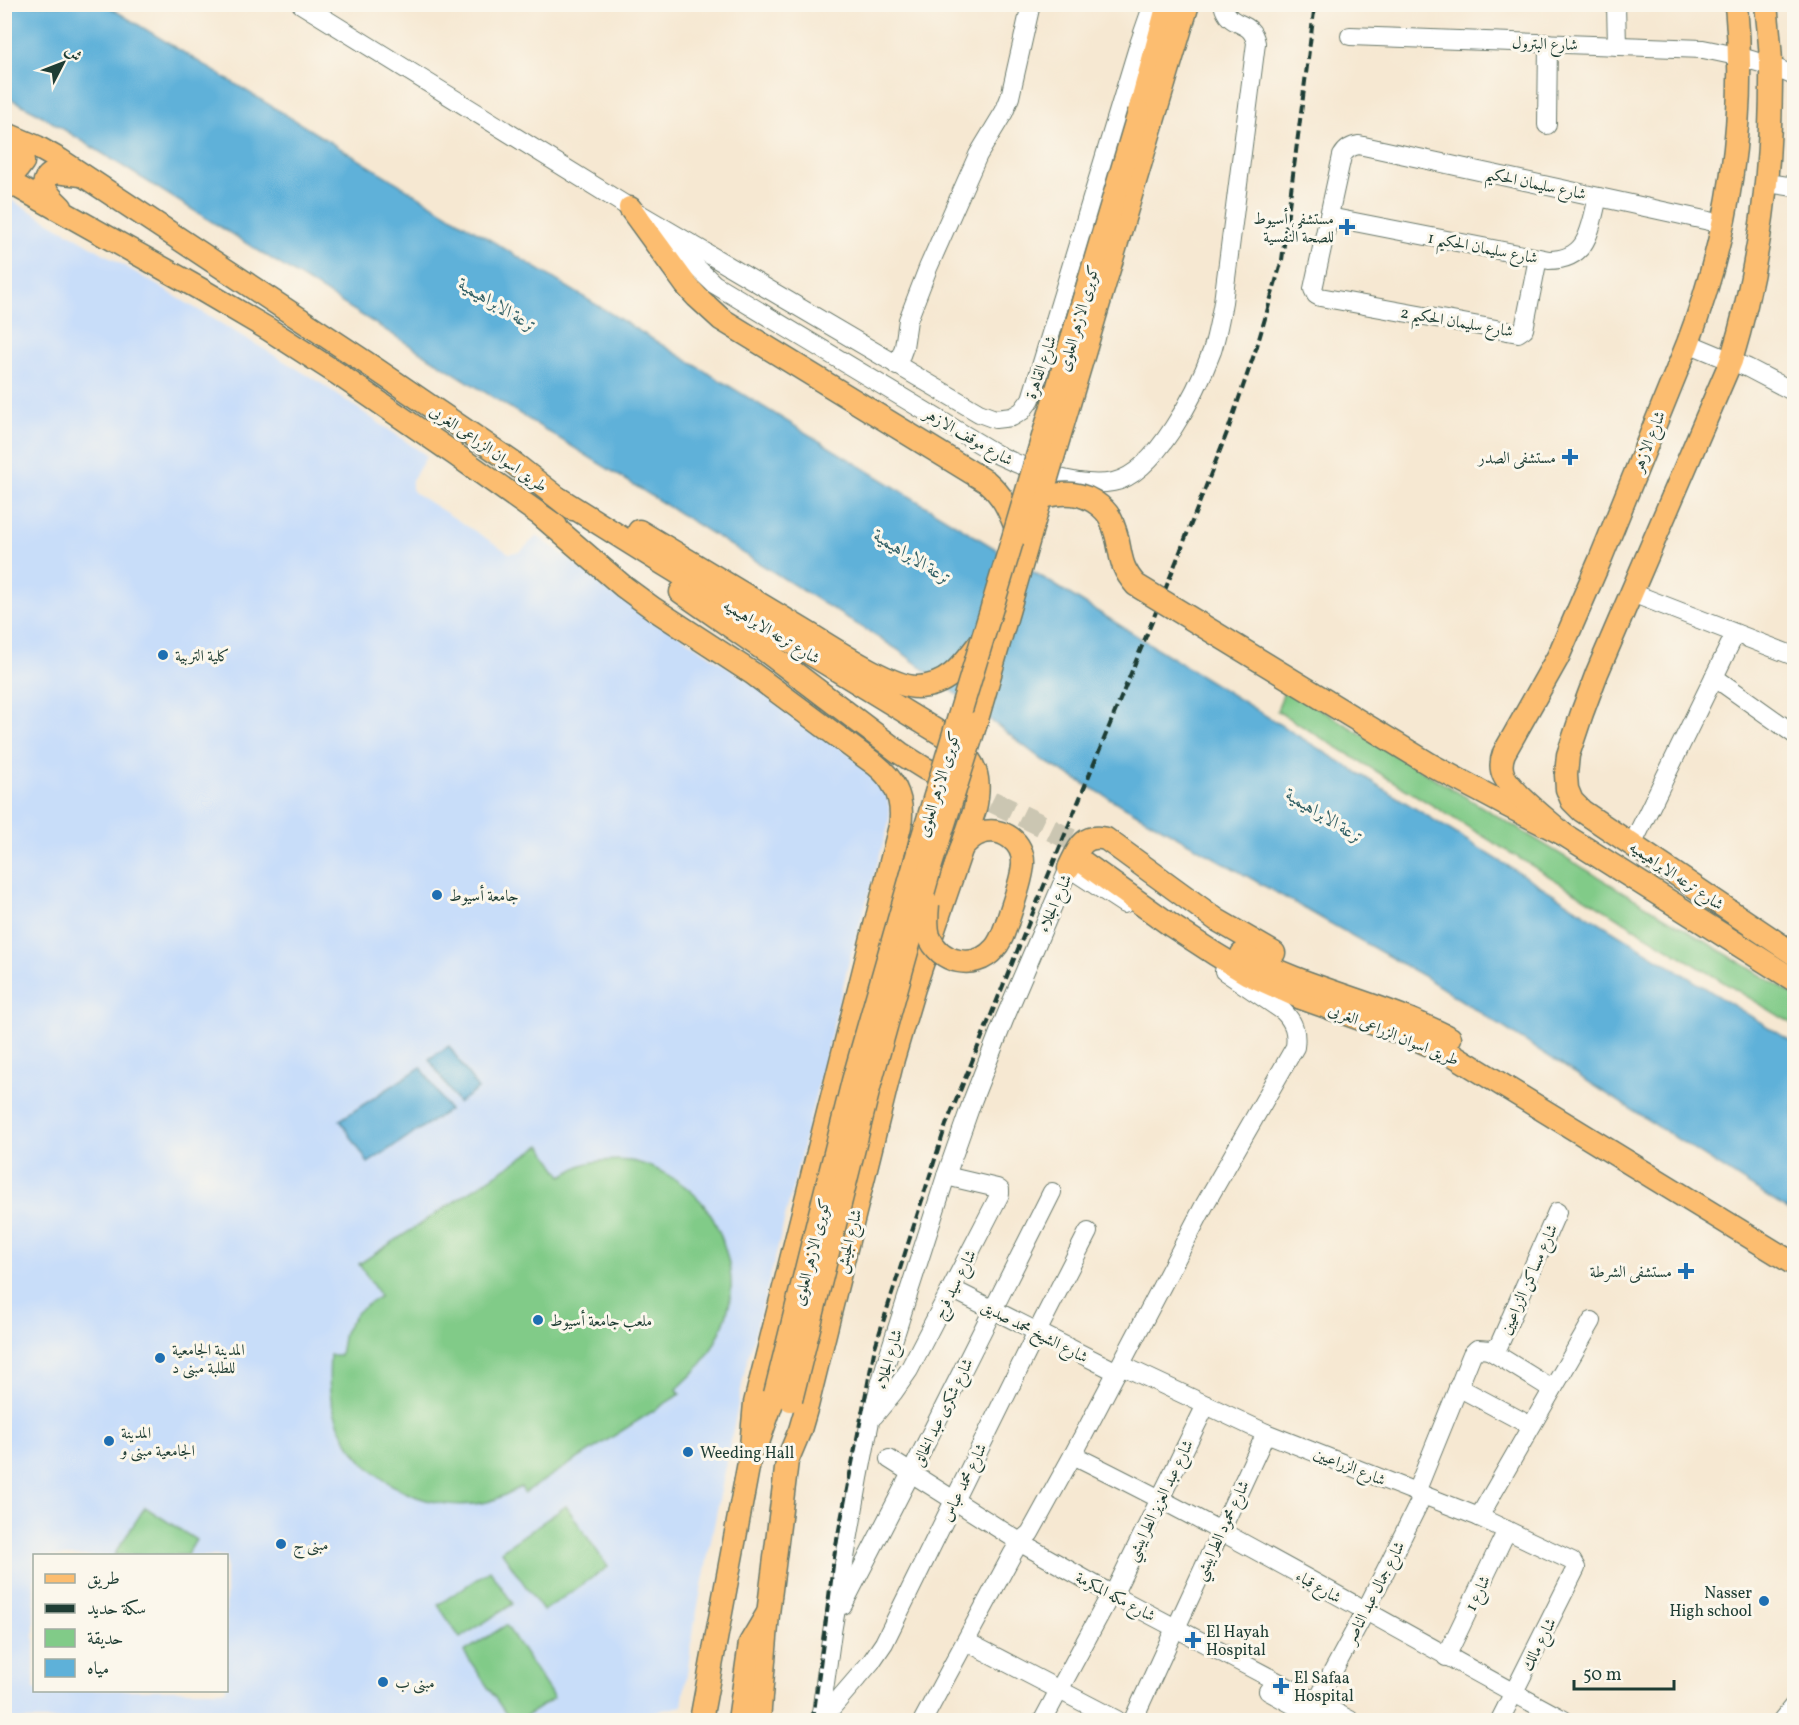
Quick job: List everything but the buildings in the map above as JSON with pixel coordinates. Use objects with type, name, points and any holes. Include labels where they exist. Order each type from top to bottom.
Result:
[{"type":"main road","points":[[1146,117],[1168,4]]},
{"type":"main road","points":[[1146,117],[1188,4]]},
{"type":"main road","name":"شارع الازهر","points":[[1563,834],[1507,780],[1501,760],[1558,657],[1600,560],[1688,343],[1712,272],[1737,142],[1739,56],[1736,4]]},
{"type":"main road","points":[[1632,593],[1731,361],[1744,316],[1762,228],[1768,183],[1771,66],[1766,4]]},
{"type":"main road","name":"كوبرى الازهر العلوى","points":[[750,1457],[783,1397],[931,865],[976,723],[1042,497],[1146,117]]},
{"type":"main road","name":"كوبرى الازهر العلوى","points":[[787,1461],[783,1397],[856,1070],[919,849],[1016,528],[1146,117]]},
{"type":"main road","name":"طريق اسوان الزراعى الغربى","points":[[4,133],[37,147],[82,176],[374,368],[512,462],[632,559],[767,652],[900,753],[956,791],[918,780],[900,768],[790,686],[456,455],[278,336],[210,294],[4,179]]},
{"type":"main road","points":[[4,140],[20,153],[23,162],[17,170],[4,171]]},
{"type":"main road","points":[[68,213],[47,193],[46,178],[55,172],[82,176]]},
{"type":"main road","points":[[630,207],[686,285],[721,319],[987,482],[998,492],[1007,506],[1016,528]]},
{"type":"main road","points":[[512,462],[638,531],[839,652],[903,685],[928,686],[951,676],[982,640]]},
{"type":"main road","points":[[1042,497],[1075,493],[1090,498],[1106,512],[1113,522],[1122,564],[1127,575],[1136,585],[1431,765],[1563,834]]},
{"type":"main road","name":"شارع ترعه الابراهيميه","points":[[560,499],[941,733],[962,749],[976,771]]},
{"type":"main road","points":[[544,518],[624,587],[752,673],[876,765],[890,779],[899,797],[902,816],[758,1389],[750,1457],[701,1720]]},
{"type":"main road","name":"شارع ترعه الابراهيميه","points":[[1632,593],[1597,673],[1568,755],[1567,789],[1572,801],[1582,811],[1794,954]]},
{"type":"main road","name":"شارع الجيش","points":[[759,1720],[768,1614],[787,1461],[807,1406],[893,1059],[914,988],[978,796],[979,784],[976,771]]},
{"type":"main road","points":[[931,865],[927,930],[930,939],[942,954],[959,962],[969,962],[987,956],[1000,942],[1008,920],[1023,866],[1023,855],[1012,838],[1004,833],[992,831],[981,832],[970,838],[962,847]]},
{"type":"main road","name":"شارع ترعه الابراهيميه","points":[[1563,834],[1794,980]]},
{"type":"main road","name":"طريق اسوان الزراعى الغربى","points":[[1794,1255],[1463,1045],[1419,1023],[1372,1006],[1368,998],[1355,986],[1293,962],[1250,940],[1217,920],[1106,839],[1090,838],[1083,842],[1082,861],[1231,965],[1283,991],[1419,1040],[1455,1056],[1794,1264]]},
{"type":"main road","points":[[895,848],[907,878],[916,885],[927,886],[938,883],[954,870]]},
{"type":"main road","points":[[723,1611],[732,1660],[725,1720]]},
{"type":"main road","points":[[740,1720],[750,1643],[768,1614]]},
{"type":"street","name":"شارع القاهرة","points":[[301,4],[630,207],[897,366],[979,413],[995,419],[1012,417],[1023,411],[1031,399],[1153,4]]},
{"type":"street","points":[[897,366],[904,347],[908,320],[928,268],[975,161],[1004,112],[1010,96],[1017,57],[1031,4]]},
{"type":"street","name":"شارع موقف الازهر","points":[[671,231],[690,261],[714,284],[998,455],[1031,470],[1073,480],[1099,484],[1115,482],[1136,472],[1169,435],[1188,402],[1212,350],[1208,332],[1223,302],[1232,163],[1256,43],[1248,27],[1233,22],[1227,17],[1223,4]]},
{"type":"street","points":[[1616,4],[1617,46]]},
{"type":"street","name":"شارع البترول","points":[[1350,36],[1702,49],[1739,56],[1794,76]]},
{"type":"street","points":[[1547,125],[1548,43]]},
{"type":"street","name":"شارع سليمان الحكيم","points":[[1329,217],[1342,156],[1350,147],[1359,145],[1723,224]]},
{"type":"street","points":[[1768,183],[1794,187]]},
{"type":"street","name":"شارع سليمان الحكيم 1","points":[[1329,217],[1538,258],[1561,260],[1569,258],[1580,249],[1588,236],[1598,197]]},
{"type":"street","name":"شارع سليمان الحكيم 2","points":[[1329,217],[1312,290],[1316,295],[1520,333],[1524,329],[1538,258]]},
{"type":"street","points":[[1688,343],[1794,392]]},
{"type":"street","points":[[1632,593],[1794,656]]},
{"type":"street","points":[[1632,845],[1735,633]]},
{"type":"street","points":[[1714,677],[1794,734]]},
{"type":"street","name":"شارع الجلاء","points":[[820,1720],[832,1632],[870,1421],[902,1312],[946,1176],[996,1040],[1082,861],[1283,1011],[1295,1027],[1296,1037],[1294,1047],[1205,1204],[1073,1455],[923,1720]]},
{"type":"street","name":"شارع سيد فرج","points":[[870,1421],[902,1381],[952,1289],[1000,1192],[997,1188],[946,1176]]},
{"type":"street","name":"شارع شكرى عبد الخالق","points":[[832,1632],[850,1589],[1052,1192]]},
{"type":"street","name":"شارع مساكن الزراعيين","points":[[1419,1493],[1458,1387],[1474,1351],[1481,1348],[1489,1350],[1499,1345],[1557,1212]]},
{"type":"street","name":"شارع محمد عباس","points":[[820,1720],[878,1652],[1088,1232]]},
{"type":"street","name":"شارع الشيخ محمد صديق","points":[[952,1289],[1037,1332],[1119,1369]]},
{"type":"street","points":[[1479,1516],[1592,1321]]},
{"type":"street","points":[[1489,1350],[1552,1389]]},
{"type":"street","name":"شارع الزراعيين","points":[[1119,1369],[1266,1432],[1479,1516],[1572,1561],[1576,1568]]},
{"type":"street","points":[[1458,1387],[1531,1426]]},
{"type":"street","name":"شارع عبد العزيز الطرابيشي","points":[[1043,1720],[1109,1599],[1206,1405]]},
{"type":"street","name":"شارع محمود الطرابيشي","points":[[1133,1720],[1266,1432]]},
{"type":"street","name":"شارع قباء","points":[[1073,1455],[1221,1530],[1365,1612],[1564,1720]]},
{"type":"street","name":"شارع مكه المكرمة","points":[[889,1459],[1022,1547],[1109,1599],[1173,1632],[1314,1715],[1350,1720]]},
{"type":"street","name":"شارع جمال عبد الناصر","points":[[1314,1715],[1365,1612],[1419,1493]]},
{"type":"street","name":"شارع 1","points":[[1446,1656],[1507,1530]]},
{"type":"street","name":"شارع الجلاء","points":[[931,1720],[973,1645],[1022,1547]]},
{"type":"street","name":"شارع مالك","points":[[1500,1720],[1576,1568]]},
{"type":"street","points":[[973,1645],[1117,1720]]},
{"type":"street","points":[[1782,1720],[1794,1705]]},
{"type":"shaded area","name":"جامعة أسيوط","points":[[4,196],[319,382],[427,456],[412,480],[412,489],[415,493],[509,553],[520,552],[537,536],[635,606],[768,694],[875,773],[886,791],[890,813],[888,827],[849,962],[746,1365],[695,1621],[682,1706],[617,1720],[5,1720]]},
{"type":"green space","points":[[1285,688],[1794,995],[1794,1025],[1277,711]]},
{"type":"green space","name":"ملعب جامعة أسيوط","points":[[541,1145],[562,1176],[588,1163],[609,1160],[630,1161],[666,1174],[694,1194],[713,1218],[723,1241],[729,1266],[730,1301],[723,1324],[702,1363],[677,1389],[680,1394],[524,1493],[521,1487],[491,1501],[463,1505],[439,1503],[416,1497],[394,1487],[358,1456],[344,1436],[331,1400],[330,1355],[340,1355],[344,1332],[357,1312],[380,1296],[359,1264]]},
{"type":"green space","points":[[566,1506],[608,1567],[543,1611],[501,1551]]},
{"type":"green space","points":[[145,1507],[196,1540],[188,1554],[115,1554]]},
{"type":"green space","points":[[490,1570],[513,1604],[460,1638],[438,1605]]},
{"type":"green space","points":[[506,1625],[554,1698],[520,1720],[510,1720],[464,1652]]},
{"type":"water","name":"ترعة الابراهيمية","points":[[4,5],[106,5],[1045,579],[1794,1043],[1794,1214],[1425,977],[1044,761],[900,651],[36,112],[5,96]]},
{"type":"water","points":[[449,1046],[478,1089],[458,1103],[429,1059]]},
{"type":"water","points":[[421,1067],[449,1110],[368,1163],[340,1120]]},
{"type":"tunnel","points":[[962,787],[1092,852]]},
{"type":"railway","points":[[813,1720],[835,1550],[875,1347],[946,1125],[1165,590],[1228,430],[1257,346],[1282,260],[1315,4]]},
{"type":"place","name":"مستشفى أسيوط للصحة النفسية","points":[[1347,227]]},
{"type":"place","name":"مستشفى الصدر","points":[[1570,457]]},
{"type":"place","name":"كلية التربية","points":[[163,655]]},
{"type":"place","name":"جامعة أسيوط","points":[[437,895]]},
{"type":"place","name":"مستشفى الشرطة","points":[[1686,1271]]},
{"type":"place","name":"ملعب جامعة أسيوط","points":[[538,1320]]},
{"type":"place","name":"المدينة الجامعية للطلبة مبنى د","points":[[160,1358]]},
{"type":"place","name":"المدينة الجامعية مبنى و","points":[[109,1441]]},
{"type":"place","name":"Weeding Hall","points":[[688,1452]]},
{"type":"place","name":"مبنى ج","points":[[281,1544]]},
{"type":"place","name":"Nasser High school","points":[[1764,1601]]},
{"type":"place","name":"El Hayah Hospital","points":[[1193,1640]]},
{"type":"place","name":"مبنى ب","points":[[383,1682]]},
{"type":"place","name":"El Safaa Hospital","points":[[1281,1686]]}]
